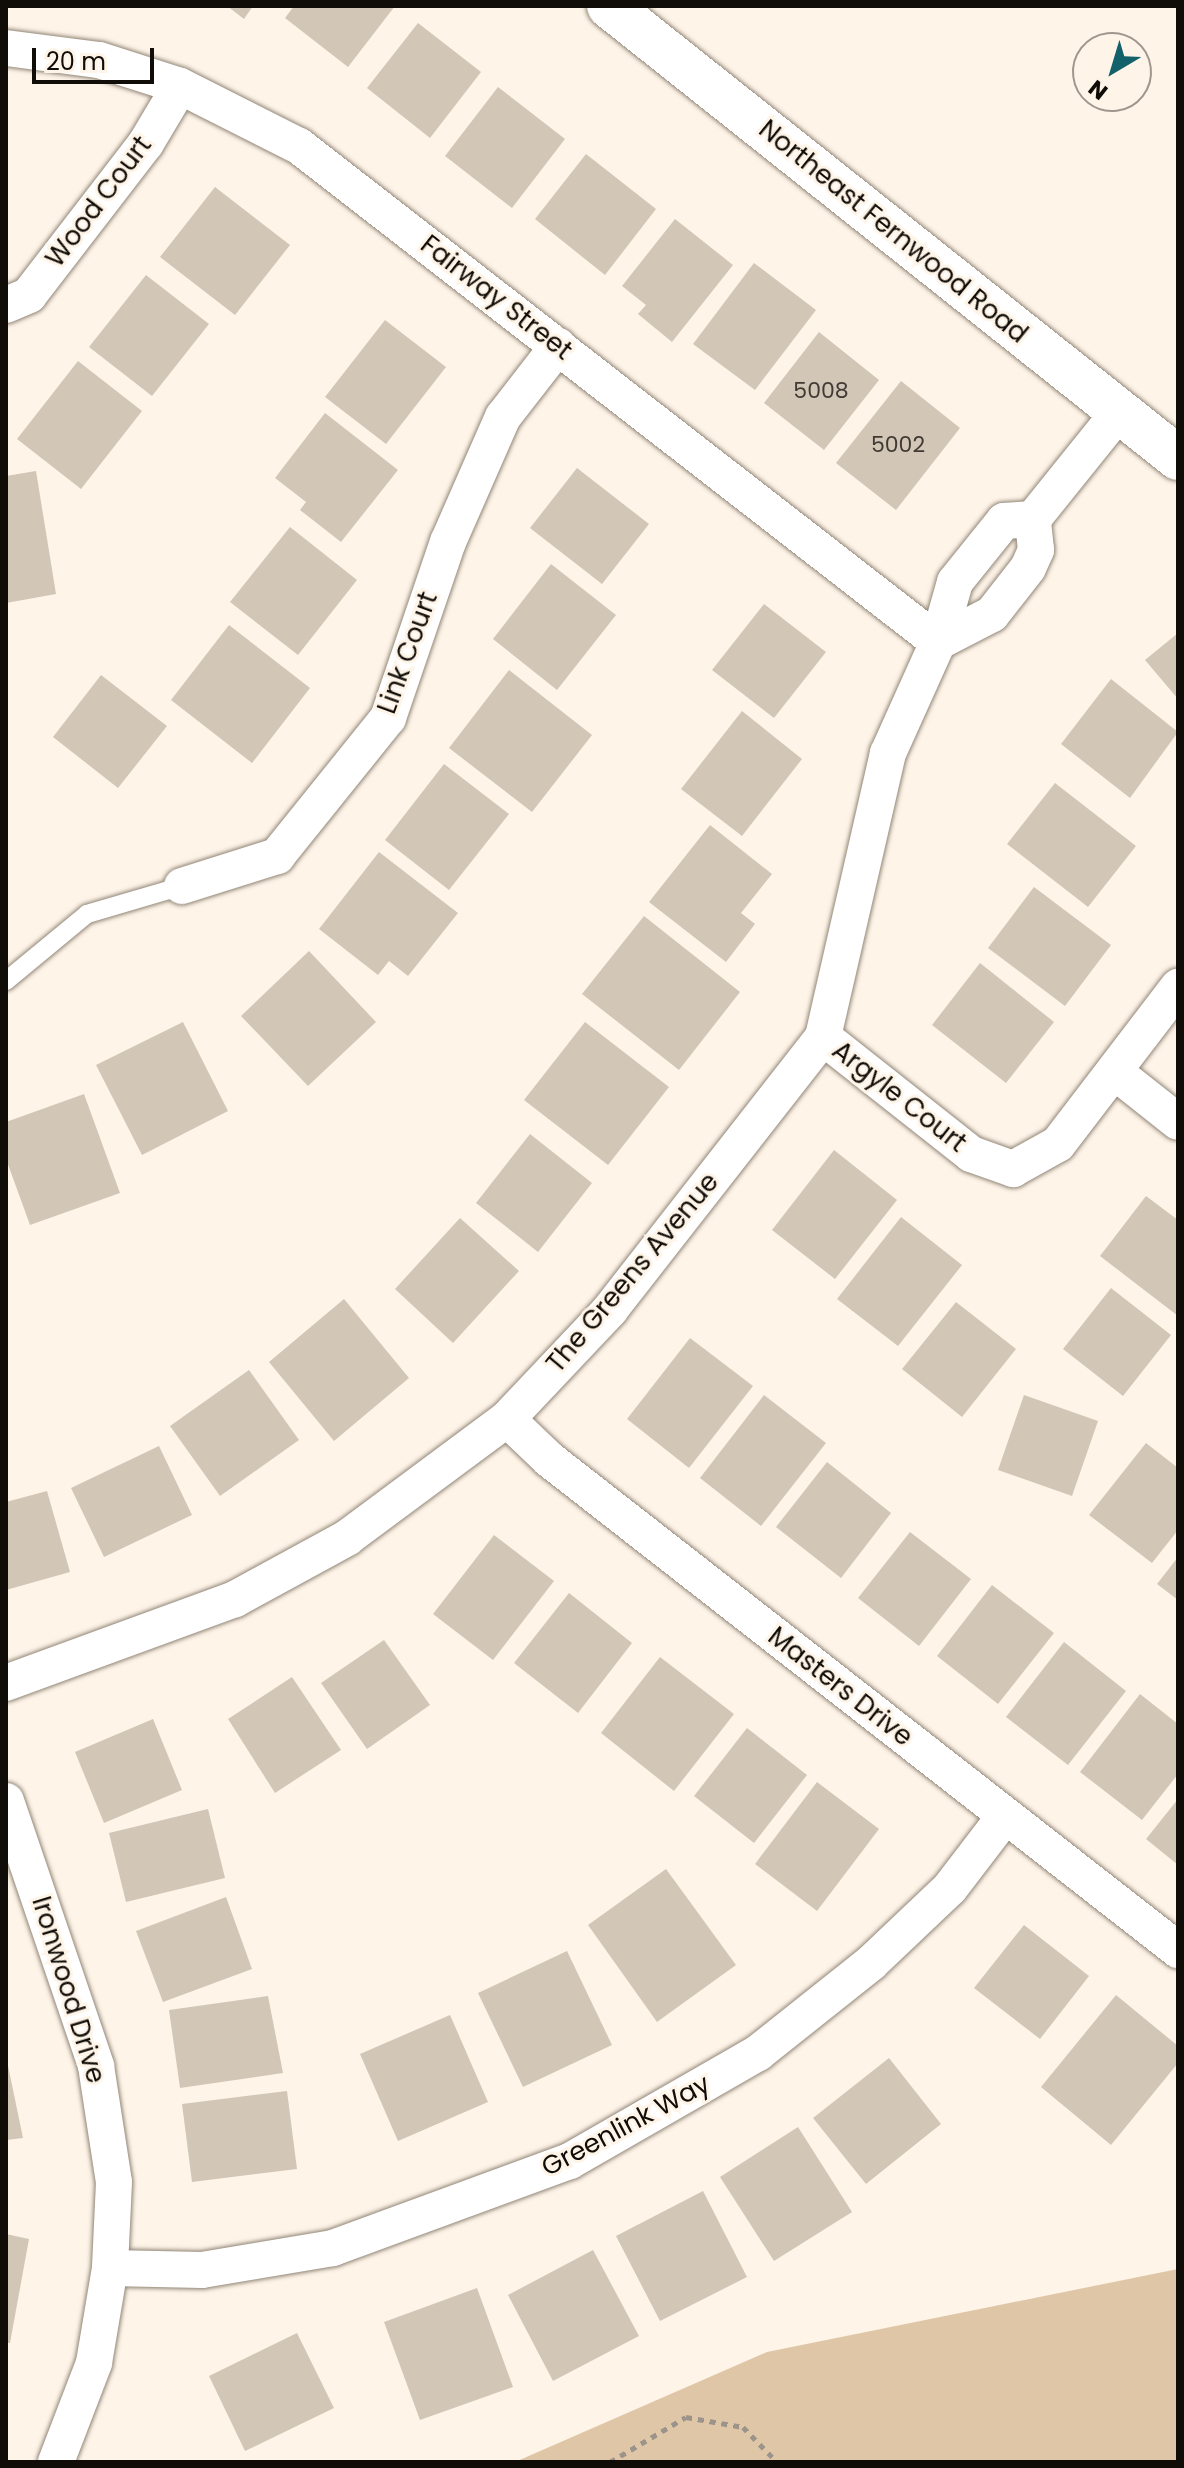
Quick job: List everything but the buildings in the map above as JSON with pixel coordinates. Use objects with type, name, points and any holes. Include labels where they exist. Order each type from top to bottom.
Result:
[{"type":"street","name":"Northeast Fernwood Road","points":[[609,6],[1178,458]]},
{"type":"street","name":"Fairway Street","points":[[6,48],[99,60],[180,86],[299,146],[938,642]]},
{"type":"street","name":"Wood Court","points":[[6,305],[29,295],[146,143],[180,86]]},
{"type":"street","name":"Link Court","points":[[182,886],[277,856],[388,718],[448,542],[503,417],[558,346]]},
{"type":"street","points":[[938,642],[992,614],[1028,568],[1036,550],[1033,519],[1119,412]]},
{"type":"street","name":"The Greens Avenue","points":[[6,1683],[235,1599],[347,1538],[507,1419],[610,1310],[823,1037],[888,753],[938,642],[955,582],[1004,521],[1033,519]]},
{"type":"street","name":"Argyle Court","points":[[823,1037],[971,1154],[1013,1169],[1058,1144],[1178,987]]},
{"type":"street","points":[[1115,1072],[1178,1122]]},
{"type":"street","name":"Masters Drive","points":[[507,1419],[1178,1950]]},
{"type":"street","name":"Ironwood Drive","points":[[6,1801],[96,2066],[114,2182],[110,2268],[94,2363],[56,2462]]},
{"type":"street","name":"Greenlink Way","points":[[110,2268],[202,2270],[333,2248],[570,2161],[758,2053],[849,1981],[950,1888],[1005,1816]]},
{"type":"lane","points":[[6,981],[87,914],[182,886]]},
{"type":"path","points":[[610,2462],[686,2417],[743,2427],[777,2462]]},
{"type":"shaded area","points":[[1178,2269],[1178,2462],[515,2462],[767,2352]]}]
